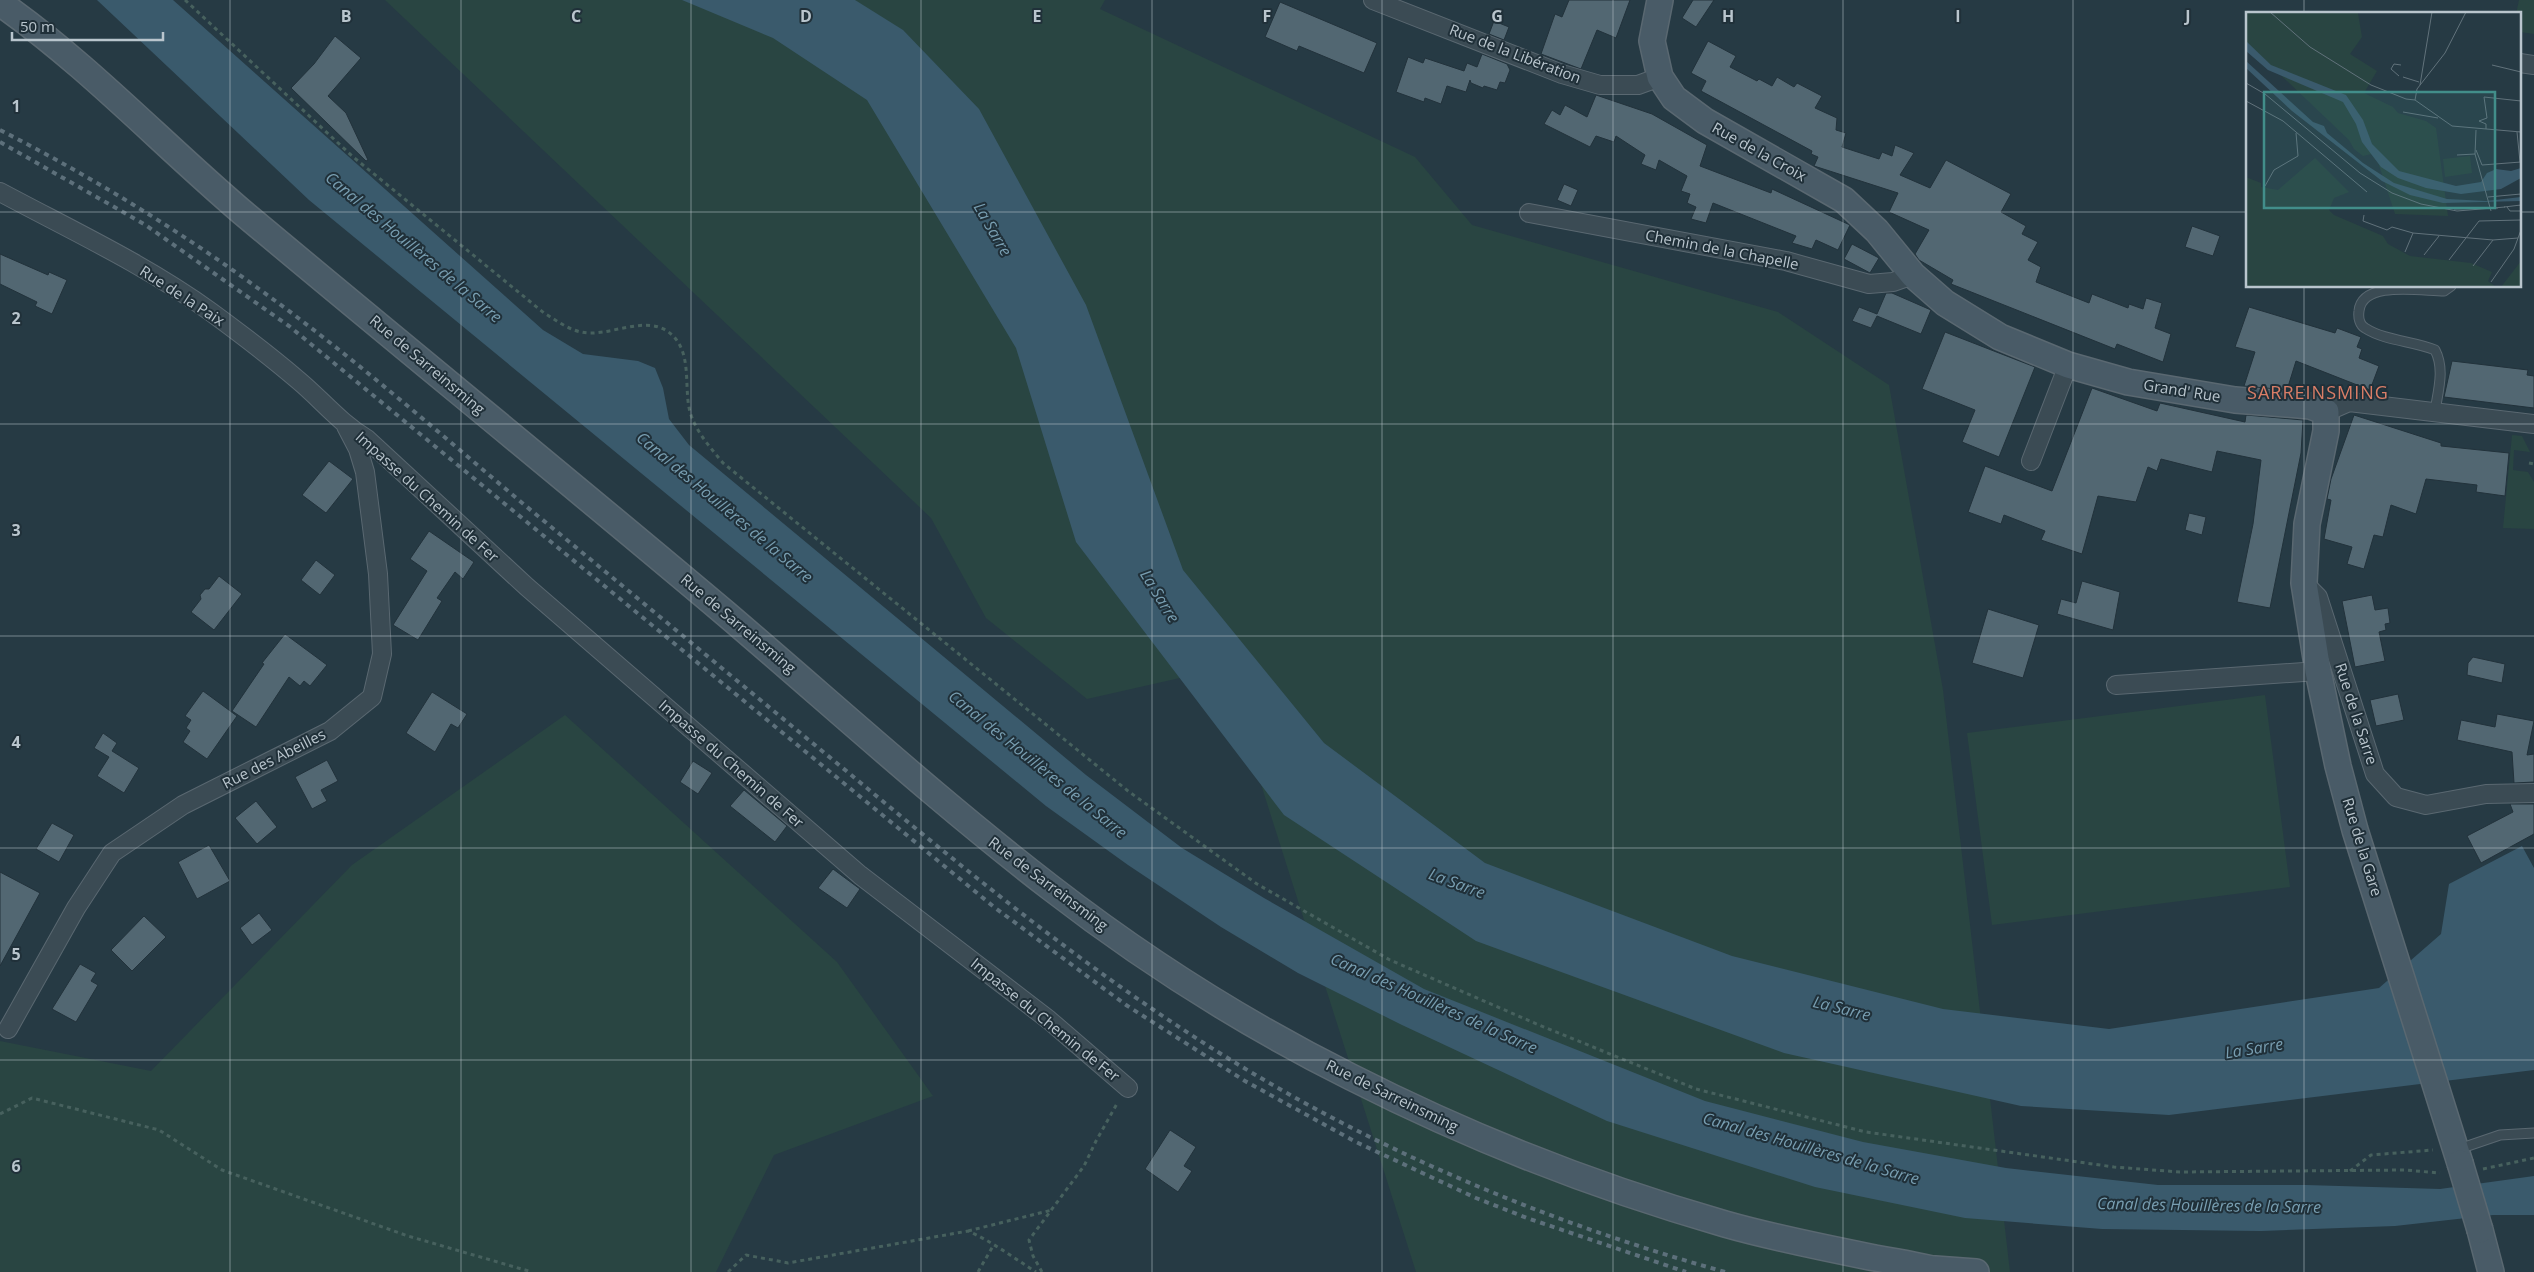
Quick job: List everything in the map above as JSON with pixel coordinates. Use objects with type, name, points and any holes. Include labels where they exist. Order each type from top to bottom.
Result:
[{"type":"street","name":"Rue de la Libération","points":[[1373,0],[1562,74],[1600,85],[1638,85],[1660,77]]},
{"type":"street","name":"Rue de Sarreinsming","points":[[0,3],[50,41],[236,207],[723,611],[982,833],[1053,889],[1171,974],[1283,1041],[1405,1104],[1533,1160],[1610,1188],[1729,1225],[1940,1271],[1976,1272]]},
{"type":"street","name":"Rue de la Croix","points":[[1658,3],[1652,41],[1660,77],[1674,98],[1705,121],[1844,200],[1877,231],[1913,275]]},
{"type":"street","name":"Rue de la Paix","points":[[0,192],[141,268],[209,311],[298,380],[346,426]]},
{"type":"street","name":"Chemin de la Chapelle","points":[[1528,213],[1786,261],[1869,284],[1893,282],[1913,275]]},
{"type":"street","name":"Grand' Rue","points":[[1913,275],[1945,303],[2000,337],[2068,365],[2128,382],[2235,400],[2310,406],[2326,412]]},
{"type":"street","points":[[2031,461],[2068,365]]},
{"type":"street","points":[[2326,412],[2349,402],[2534,424]]},
{"type":"street","name":"Rue de la Gare","points":[[2326,412],[2326,431],[2307,524],[2304,583],[2318,671],[2338,766],[2480,1230],[2491,1272]]},
{"type":"street","name":"Rue des Abeilles","points":[[8,1029],[76,908],[112,853],[183,805],[330,731],[372,697],[382,654],[372,520],[365,472],[358,449],[346,426]]},
{"type":"street","name":"Impasse du Chemin de Fer","points":[[346,426],[367,439],[527,587],[860,876],[1049,1020],[1128,1088]]},
{"type":"street","name":"Rue de la Sarre","points":[[2304,583],[2318,597],[2375,774],[2396,797],[2426,805],[2486,794],[2534,793]]},
{"type":"street","points":[[2116,685],[2318,671]]},
{"type":"lane","points":[[2435,411],[2441,372],[2436,350],[2374,333],[2363,327],[2358,318],[2359,304],[2367,295],[2381,290],[2444,291],[2448,288]]},
{"type":"lane","points":[[2458,1158],[2500,1135],[2534,1133]]},
{"type":"path","points":[[185,0],[352,156],[544,313],[566,327],[583,333],[638,327],[655,327],[666,330],[681,348],[685,361],[690,412],[703,440],[723,463],[1128,791],[1257,884],[1390,960],[1539,1025],[1696,1089],[1866,1132],[2133,1169],[2180,1172],[2350,1171],[2458,1158],[2534,1158]]},
{"type":"path","points":[[2529,463],[2534,464]]},
{"type":"path","points":[[1042,1272],[1032,1256],[1030,1240],[1084,1166],[1100,1132],[1128,1088]]},
{"type":"path","points":[[0,1114],[32,1098],[159,1130],[222,1170],[408,1236],[532,1272]]},
{"type":"path","points":[[2350,1171],[2371,1155],[2414,1150],[2458,1158]]},
{"type":"path","points":[[728,1272],[746,1255],[788,1263],[968,1231],[1053,1209]]},
{"type":"path","points":[[968,1231],[984,1238],[993,1246],[1036,1272]]},
{"type":"path","points":[[978,1272],[993,1246]]},
{"type":"green space","points":[[385,0],[1105,0],[1100,9],[1415,157],[1472,225],[1778,312],[1889,385],[1943,690],[2010,1272],[1416,1272],[1224,668],[1087,699],[986,618],[931,518]]},
{"type":"green space","points":[[2519,0],[2534,0],[2534,34],[2522,32],[2522,12],[2516,12]]},
{"type":"green space","points":[[2512,435],[2522,436],[2530,452],[2514,450],[2513,470],[2528,472],[2534,482],[2534,529],[2503,528]]},
{"type":"green space","points":[[2265,695],[2290,887],[1992,925],[1967,733]]},
{"type":"green space","points":[[565,715],[837,962],[933,1096],[774,1155],[716,1272],[0,1272],[0,1041],[151,1071],[352,865]]},
{"type":"water","name":"Canal des Houillères de la Sarre","points":[[97,0],[173,0],[543,330],[583,354],[638,361],[655,368],[663,388],[669,419],[689,445],[1086,775],[1182,848],[1264,898],[1424,989],[1705,1101],[1863,1142],[2006,1168],[2158,1185],[2306,1185],[2440,1189],[2534,1176],[2534,1215],[2493,1215],[2395,1226],[2261,1231],[2102,1229],[1965,1218],[1815,1187],[1607,1121],[1402,1025],[1298,973],[1221,927],[1128,865],[1046,806],[309,200]]},
{"type":"water","name":"La Sarre","points":[[682,0],[855,0],[903,30],[979,109],[1086,305],[1183,570],[1324,743],[1485,863],[1732,956],[1943,1009],[2109,1029],[2379,988],[2441,934],[2449,884],[2522,846],[2534,868],[2534,1070],[2169,1115],[2021,1106],[1784,1053],[1476,941],[1284,815],[1076,542],[1016,348],[867,100],[773,38]]},
{"type":"building","points":[[1569,0],[1630,0],[1616,38],[1597,30],[1581,69],[1541,54],[1555,14],[1562,17]]},
{"type":"building","points":[[1693,0],[1714,0],[1696,27],[1682,18]]},
{"type":"building","points":[[1280,2],[1377,43],[1364,73],[1299,46],[1297,51],[1265,37]]},
{"type":"building","points":[[1494,21],[1509,27],[1504,40],[1489,34]]},
{"type":"building","points":[[335,36],[361,58],[328,96],[346,113],[368,160],[366,161],[291,88],[314,64]]},
{"type":"building","points":[[1708,41],[1736,56],[1730,67],[1757,81],[1759,79],[1772,86],[1777,77],[1794,87],[1797,83],[1822,96],[1815,108],[1837,118],[1836,130],[1846,133],[1842,147],[1879,159],[1882,152],[1892,156],[1895,145],[1914,153],[1900,175],[1930,188],[1946,160],[2011,194],[2001,212],[2026,226],[2022,234],[2038,242],[2028,260],[2041,267],[2036,282],[2089,303],[2092,294],[2128,308],[2129,304],[2143,309],[2146,298],[2162,303],[2155,328],[2171,334],[2163,362],[2117,344],[2115,349],[1951,284],[1953,280],[1919,260],[1915,254],[1929,230],[1889,212],[1898,193],[1814,166],[1818,157],[1811,154],[1812,151],[1701,91],[1706,81],[1691,73]]},
{"type":"building","points":[[1482,54],[1507,64],[1510,70],[1505,83],[1500,82],[1497,90],[1484,86],[1483,88],[1471,83],[1470,80],[1466,92],[1447,86],[1441,104],[1425,98],[1424,102],[1396,92],[1408,57],[1423,63],[1425,58],[1464,71],[1467,63],[1477,67]]},
{"type":"building","points":[[1596,95],[1652,114],[1707,145],[1700,166],[1771,193],[1772,189],[1850,225],[1838,250],[1816,240],[1812,249],[1792,243],[1796,236],[1713,203],[1706,223],[1691,219],[1696,207],[1687,203],[1690,194],[1681,191],[1687,176],[1659,160],[1656,170],[1641,164],[1645,155],[1616,136],[1614,142],[1596,136],[1590,147],[1544,124],[1552,110],[1560,115],[1565,105],[1587,117]]},
{"type":"building","points":[[1564,184],[1578,190],[1571,206],[1557,200]]},
{"type":"building","points":[[2192,226],[2220,236],[2213,256],[2185,247]]},
{"type":"building","points":[[1852,244],[1879,258],[1870,273],[1844,259]]},
{"type":"building","points":[[0,254],[48,275],[49,272],[67,280],[52,314],[35,306],[37,302],[0,284]]},
{"type":"building","points":[[1886,293],[1892,293],[1931,310],[1921,334],[1877,316],[1871,328],[1852,321],[1859,307],[1877,314]]},
{"type":"building","points":[[2249,307],[2335,333],[2337,328],[2361,337],[2357,347],[2362,349],[2359,358],[2379,366],[2370,390],[2296,361],[2287,390],[2244,386],[2255,352],[2235,347]]},
{"type":"building","points":[[1945,332],[2035,367],[1999,457],[1962,442],[1975,410],[1922,389]]},
{"type":"building","points":[[2452,361],[2528,370],[2527,375],[2534,376],[2534,408],[2444,397]]},
{"type":"building","points":[[2092,388],[2157,411],[2160,403],[2245,422],[2246,415],[2303,420],[2301,453],[2270,608],[2237,602],[2253,524],[2261,460],[2217,451],[2212,472],[2161,459],[2157,471],[2148,467],[2136,502],[2098,496],[2082,554],[2041,540],[2045,531],[2004,515],[2001,524],[1968,512],[1985,466],[2052,491]]},
{"type":"building","points":[[2354,415],[2441,443],[2441,446],[2509,453],[2505,496],[2476,492],[2477,485],[2426,479],[2416,514],[2391,505],[2383,537],[2374,535],[2364,569],[2347,564],[2352,547],[2324,539],[2331,500],[2327,499],[2331,479]]},
{"type":"building","points":[[329,461],[353,479],[326,513],[302,495]]},
{"type":"building","points":[[2189,513],[2206,517],[2202,535],[2185,530]]},
{"type":"building","points":[[429,531],[474,562],[463,579],[455,572],[437,598],[442,601],[418,640],[393,625],[427,571],[410,559]]},
{"type":"building","points":[[316,560],[335,575],[320,595],[301,580]]},
{"type":"building","points":[[219,576],[242,594],[214,630],[191,612],[201,599],[200,595],[205,589],[209,589]]},
{"type":"building","points":[[2082,581],[2120,592],[2113,630],[2057,614],[2061,599],[2076,603]]},
{"type":"building","points":[[2372,595],[2375,610],[2388,608],[2390,623],[2385,624],[2386,630],[2379,632],[2385,661],[2355,667],[2342,601]]},
{"type":"building","points":[[1988,609],[2039,625],[2023,678],[1972,663]]},
{"type":"building","points":[[285,634],[327,665],[310,686],[304,681],[300,686],[289,677],[256,727],[232,711],[264,664],[262,663]]},
{"type":"building","points":[[2473,657],[2505,664],[2502,683],[2467,675],[2468,663]]},
{"type":"building","points":[[203,691],[237,716],[207,759],[183,742],[190,731],[186,728],[191,720],[185,716]]},
{"type":"building","points":[[432,692],[467,714],[458,728],[451,724],[435,752],[406,733]]},
{"type":"building","points":[[2398,694],[2404,720],[2376,726],[2370,700]]},
{"type":"building","points":[[2497,714],[2534,721],[2527,755],[2534,754],[2534,782],[2514,783],[2512,752],[2457,740],[2461,720],[2495,727]]},
{"type":"building","points":[[103,733],[117,743],[112,751],[139,768],[124,793],[97,776],[109,757],[94,748]]},
{"type":"building","points":[[327,760],[338,781],[321,790],[327,801],[312,809],[295,777]]},
{"type":"building","points":[[693,761],[712,773],[698,794],[680,782]]},
{"type":"building","points":[[744,790],[787,826],[775,842],[730,806]]},
{"type":"building","points":[[256,801],[277,827],[257,844],[235,818]]},
{"type":"building","points":[[2510,804],[2534,804],[2534,834],[2481,863],[2467,836],[2513,812]]},
{"type":"building","points":[[52,823],[74,835],[59,862],[36,849]]},
{"type":"building","points":[[209,845],[230,881],[197,899],[178,862]]},
{"type":"building","points":[[833,869],[860,889],[847,908],[818,888]]},
{"type":"building","points":[[0,872],[40,893],[0,966]]},
{"type":"building","points":[[259,913],[272,930],[252,945],[240,928]]},
{"type":"building","points":[[144,916],[166,937],[132,971],[111,950]]},
{"type":"building","points":[[80,964],[96,973],[91,981],[98,985],[76,1022],[52,1009]]},
{"type":"building","points":[[1170,1130],[1196,1147],[1184,1166],[1192,1171],[1178,1192],[1145,1169]]},
{"type":"railway","points":[[0,130],[67,166],[165,224],[294,315],[395,395],[527,507],[993,891],[1091,965],[1192,1035],[1301,1101],[1417,1160],[1538,1211],[1600,1233],[1725,1272]]},
{"type":"railway","points":[[0,142],[144,224],[289,326],[994,907],[1126,1005],[1245,1081],[1356,1142],[1476,1198],[1527,1218],[1686,1272]]},
{"type":"district","name":"SARREINSMING","points":[[2318,393]]}]
